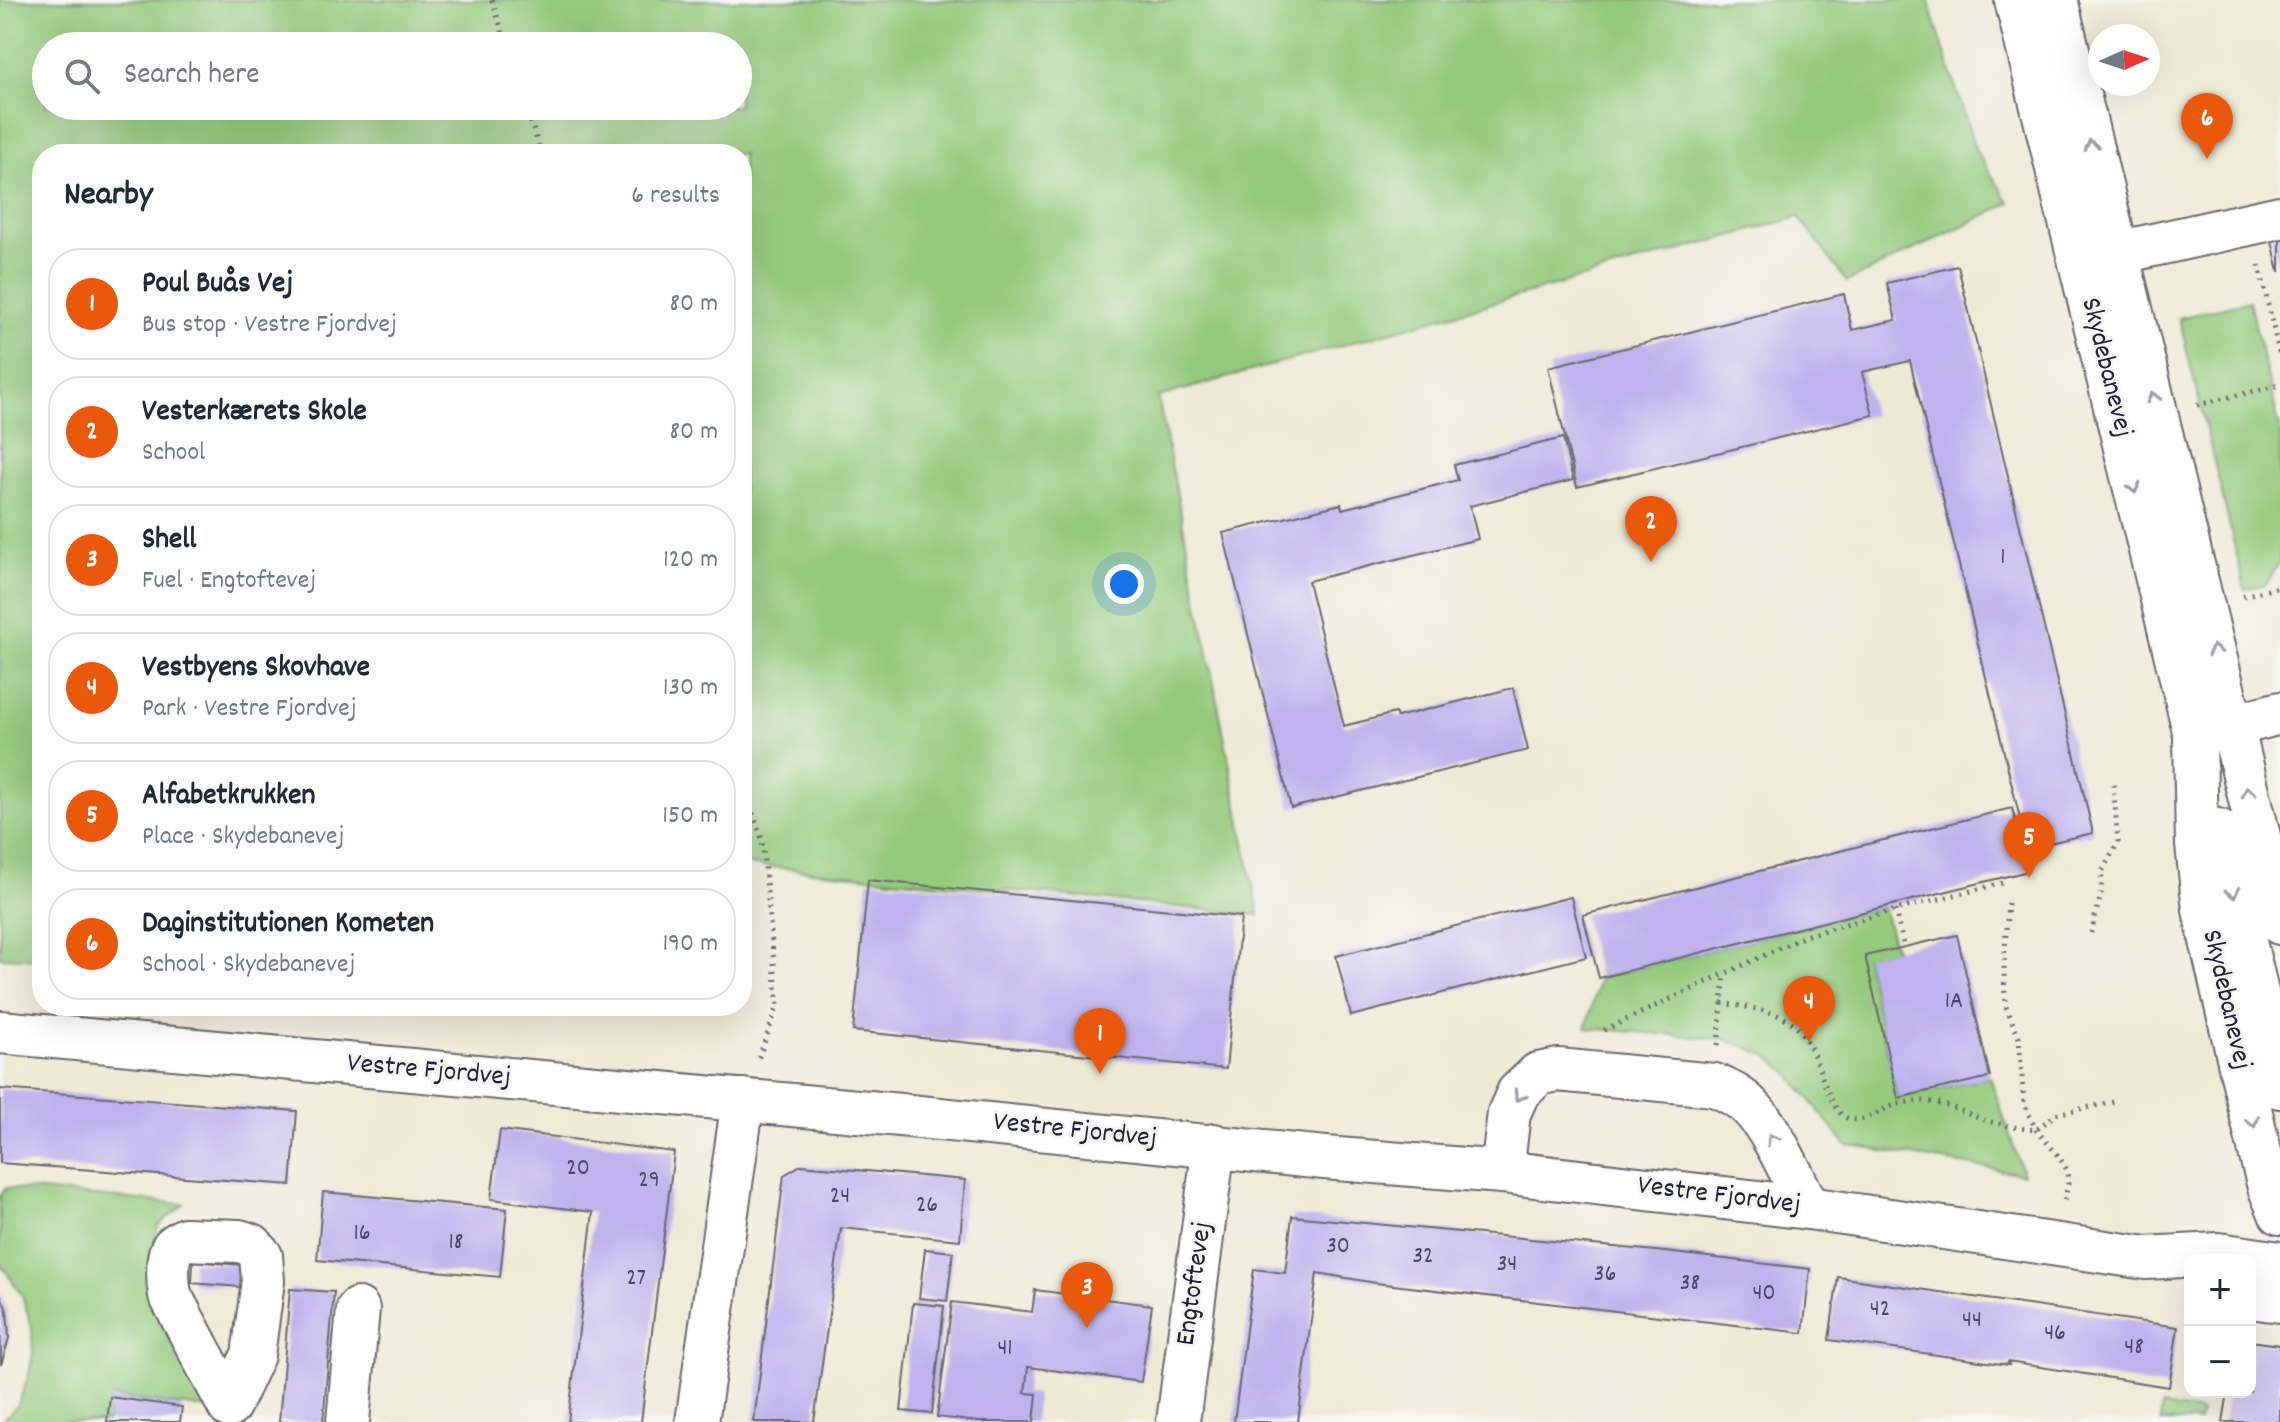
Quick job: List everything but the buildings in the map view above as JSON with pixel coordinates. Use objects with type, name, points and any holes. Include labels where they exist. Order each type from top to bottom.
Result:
[{"type":"street","name":"Skydebanevej","points":[[2016,0],[2083,276],[2214,730],[2280,923]]},
{"type":"street","name":"Skydebanevej","points":[[2056,0],[2157,415],[2214,730],[2197,845],[2204,910],[2260,1152],[2280,1213]]},
{"type":"street","points":[[2083,276],[2117,253],[2265,221]]},
{"type":"street","points":[[2280,713],[2214,730],[2280,1087]]},
{"type":"street","name":"Vestre Fjordvej","points":[[0,1032],[743,1100],[1325,1158],[1502,1172],[1809,1208],[2146,1258],[2218,1254],[2280,1263]]},
{"type":"street","points":[[1502,1172],[1509,1113],[1518,1093],[1538,1074],[1558,1070],[1714,1085],[1734,1094],[1753,1110],[1772,1138],[1809,1208]]},
{"type":"street","points":[[697,1422],[743,1100]]},
{"type":"street","name":"Engtoftevej","points":[[1178,1422],[1214,1145]]},
{"type":"street","name":"Vestre Fjordvej","points":[[2146,1258],[2184,1278]]},
{"type":"street","points":[[2256,1298],[2280,1301]]},
{"type":"street","points":[[348,1422],[358,1309]]},
{"type":"path","points":[[492,0],[502,32]]},
{"type":"path","points":[[530,120],[538,144]]},
{"type":"path","points":[[2265,221],[2280,357]]},
{"type":"path","points":[[2157,415],[2280,385]]},
{"type":"path","points":[[2091,933],[2101,894],[2102,872],[2118,842],[2113,782]]},
{"type":"path","points":[[743,1100],[778,1005],[762,839],[752,811]]},
{"type":"path","points":[[1602,1031],[1808,935],[2003,883]]},
{"type":"path","points":[[2008,903],[2005,1004],[2019,1038],[2024,1103],[2036,1130],[2067,1170],[2068,1184],[2058,1244]]},
{"type":"path","points":[[1895,910],[1904,947]]},
{"type":"path","points":[[1717,1055],[1725,974]]},
{"type":"path","points":[[1722,1003],[1770,1012],[1790,1021],[1801,1032],[1815,1056],[1835,1108],[1846,1118],[1860,1120],[1906,1102],[1930,1101],[1987,1121],[2036,1130],[2056,1114],[2114,1102]]},
{"type":"green space","points":[[0,0],[1928,0],[1976,151],[2010,203],[1847,282],[1799,217],[1158,397],[1259,915],[752,865],[752,144],[32,144],[32,959],[0,957]]},
{"type":"green space","points":[[2249,301],[2280,428],[2280,561],[2266,584],[2245,589],[2179,318]]},
{"type":"green space","points":[[1883,907],[1895,950],[1865,957],[1898,1098],[1990,1077],[2023,1174],[1846,1145],[1787,1071],[1766,1055],[1725,1039],[1586,1028],[1599,978]]},
{"type":"green space","points":[[6,1188],[184,1204],[158,1226],[149,1260],[209,1409],[111,1397],[107,1422],[0,1422],[17,1406],[33,1355],[32,1328],[22,1295],[0,1263],[0,1196]]},
{"type":"green space","points":[[2162,1406],[2201,1412],[2199,1422],[2160,1422]]},
{"type":"place","name":"Daginstitutionen Kometen","points":[[2207,159]]},
{"type":"place","name":"Vesterkærets Skole","points":[[1651,562]]},
{"type":"place","name":"Alfabetkrukken","points":[[2029,878]]},
{"type":"place","name":"Vestbyens Skovhave","points":[[1809,1042]]},
{"type":"place","name":"Poul Buås Vej","points":[[1100,1074]]},
{"type":"place","name":"Shell","points":[[1087,1328]]}]
